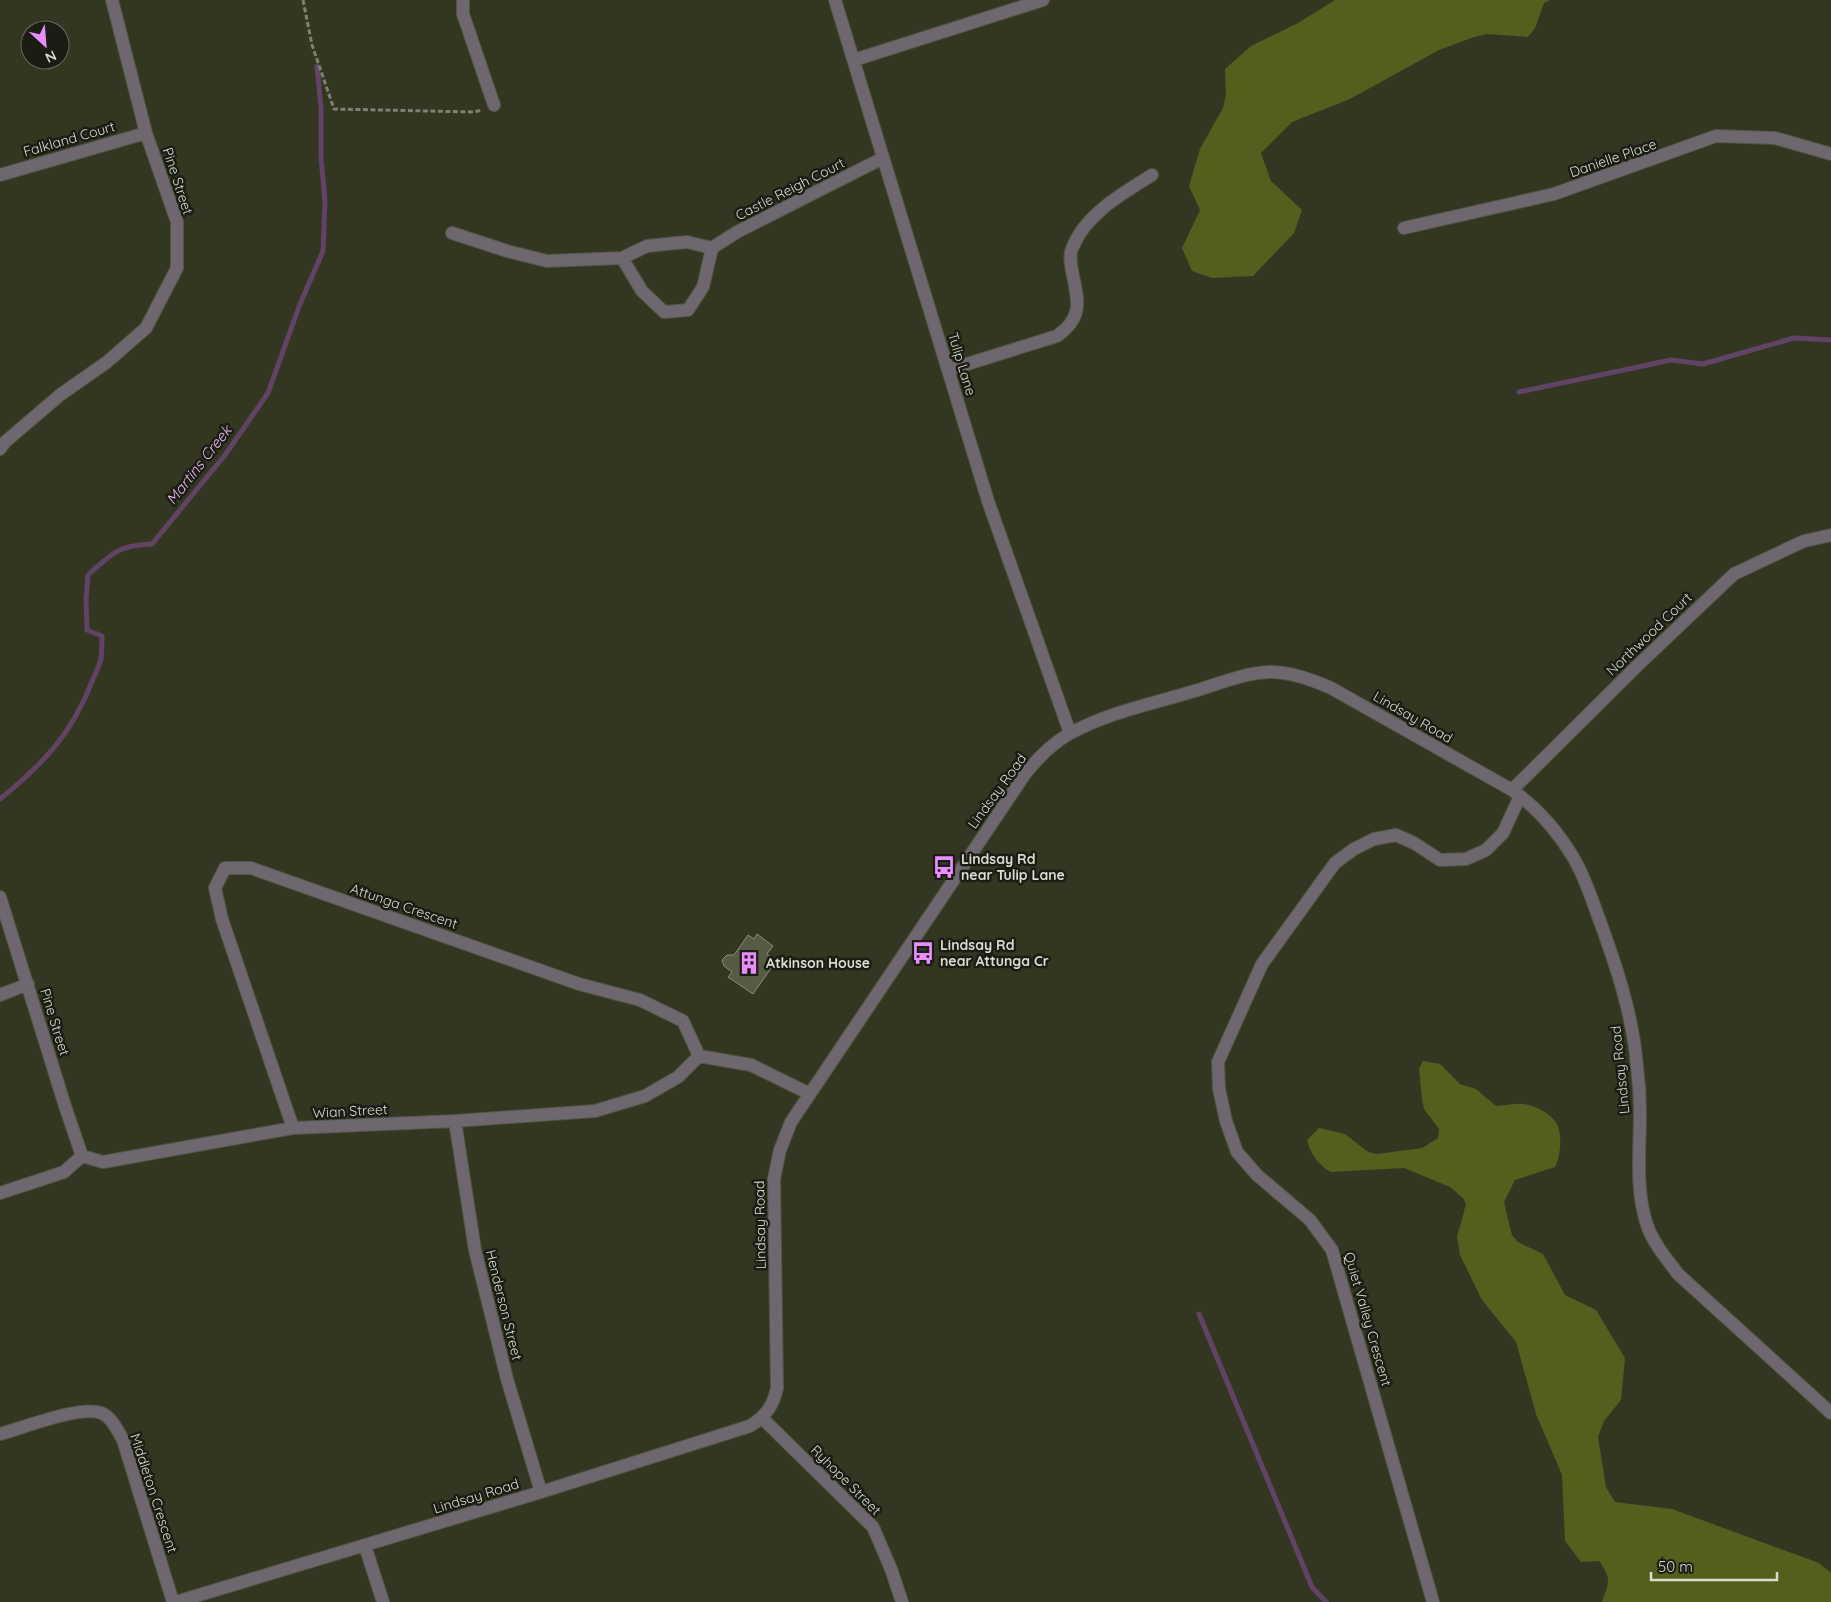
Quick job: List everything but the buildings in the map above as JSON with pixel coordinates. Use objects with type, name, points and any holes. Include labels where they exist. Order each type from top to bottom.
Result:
[{"type":"street","name":"Pine Street","points":[[0,449],[5,442],[60,395],[107,362],[146,328],[177,268],[177,222],[146,133],[112,0]]},
{"type":"street","points":[[463,0],[463,14],[494,105]]},
{"type":"street","name":"Tulip Lane","points":[[835,0],[988,501],[1070,733]]},
{"type":"street","points":[[854,60],[1043,0]]},
{"type":"street","name":"Falkland Court","points":[[0,175],[146,133]]},
{"type":"street","name":"Danielle Place","points":[[1404,228],[1554,194],[1716,136],[1774,138],[1831,154]]},
{"type":"street","name":"Castle Reigh Court","points":[[712,248],[737,232],[883,158]]},
{"type":"street","points":[[948,370],[1058,336],[1069,328],[1077,308],[1070,255],[1072,246],[1094,215],[1152,174]]},
{"type":"street","points":[[452,233],[547,261],[622,258],[647,246],[687,242],[712,248],[703,287],[688,310],[664,312],[642,291],[622,258]]},
{"type":"street","name":"Northwood Court","points":[[1516,793],[1637,666],[1734,574],[1804,541],[1831,535]]},
{"type":"street","name":"Lindsay Road","points":[[175,1602],[542,1492],[750,1426],[762,1418],[774,1401],[777,1388],[774,1179],[784,1137],[810,1094],[1025,774],[1046,750],[1070,733],[1100,720],[1239,678],[1266,672],[1288,673],[1310,679],[1331,688],[1516,793],[1552,827],[1574,858],[1592,899],[1608,942],[1624,995],[1637,1066],[1640,1111],[1638,1159],[1640,1193],[1648,1226],[1661,1250],[1678,1274],[1831,1413]]},
{"type":"street","name":"Quiet Valley Crescent","points":[[1433,1602],[1332,1250],[1310,1220],[1258,1175],[1237,1152],[1226,1121],[1219,1088],[1218,1062],[1262,964],[1335,863],[1354,849],[1374,839],[1396,835],[1414,843],[1440,860],[1466,858],[1486,850],[1503,833],[1516,793]]},
{"type":"street","name":"Attunga Crescent","points":[[293,1128],[222,919],[215,888],[225,868],[251,868],[579,984],[640,1000],[683,1021],[699,1056]]},
{"type":"street","name":"Pine Street","points":[[0,896],[82,1156]]},
{"type":"street","points":[[0,995],[28,984]]},
{"type":"street","points":[[699,1056],[751,1065],[810,1094]]},
{"type":"street","name":"Wian Street","points":[[82,1156],[103,1162],[293,1128],[455,1121],[595,1111],[645,1096],[678,1077],[699,1056]]},
{"type":"street","name":"Henderson Street","points":[[455,1121],[475,1250],[507,1379],[542,1492]]},
{"type":"street","points":[[0,1193],[64,1172],[82,1156]]},
{"type":"street","name":"Middleton Crescent","points":[[0,1434],[74,1412],[92,1411],[103,1413],[115,1426],[123,1440],[175,1602]]},
{"type":"street","name":"Ryhope Street","points":[[762,1418],[873,1527],[902,1602]]},
{"type":"street","points":[[365,1546],[383,1602]]},
{"type":"path","points":[[303,0],[312,45],[334,109],[474,112],[494,105]]},
{"type":"green space","points":[[1335,0],[1550,0],[1544,3],[1535,28],[1528,37],[1487,34],[1474,37],[1439,50],[1350,99],[1292,122],[1261,153],[1271,181],[1302,210],[1294,233],[1253,276],[1212,278],[1192,271],[1182,248],[1200,210],[1189,186],[1200,149],[1223,108],[1226,94],[1225,69],[1251,46],[1298,23]]},
{"type":"green space","points":[[1423,1061],[1440,1064],[1460,1084],[1476,1089],[1496,1106],[1521,1104],[1532,1106],[1549,1115],[1558,1125],[1560,1144],[1559,1157],[1555,1167],[1515,1180],[1504,1202],[1512,1235],[1518,1242],[1543,1254],[1565,1295],[1596,1310],[1625,1358],[1621,1400],[1604,1421],[1598,1437],[1606,1487],[1615,1502],[1672,1509],[1819,1563],[1831,1573],[1831,1602],[1602,1602],[1608,1581],[1603,1567],[1599,1561],[1581,1562],[1565,1541],[1562,1475],[1536,1414],[1516,1342],[1482,1300],[1460,1255],[1457,1237],[1466,1204],[1463,1198],[1450,1187],[1404,1168],[1331,1172],[1319,1163],[1308,1145],[1307,1140],[1319,1128],[1345,1134],[1368,1152],[1377,1154],[1422,1148],[1438,1138],[1439,1129],[1424,1109],[1422,1099],[1419,1068]]},
{"type":"waterway","name":"Martins Creek","points":[[0,799],[29,774],[54,748],[74,719],[99,665],[102,636],[87,630],[86,600],[88,575],[103,561],[124,548],[152,544],[225,455],[268,393],[300,304],[323,251],[325,201],[321,157],[321,108],[317,66]]},
{"type":"waterway","points":[[1519,392],[1671,360],[1703,364],[1794,338],[1831,340]]},
{"type":"waterway","points":[[1199,1314],[1312,1587],[1326,1602]]},
{"type":"place","name":"Lindsay Rd near Tulip Lane","points":[[944,867]]},
{"type":"place","name":"Lindsay Rd near Attunga Cr","points":[[923,953]]},
{"type":"place","name":"Atkinson House","points":[[749,963]]}]
